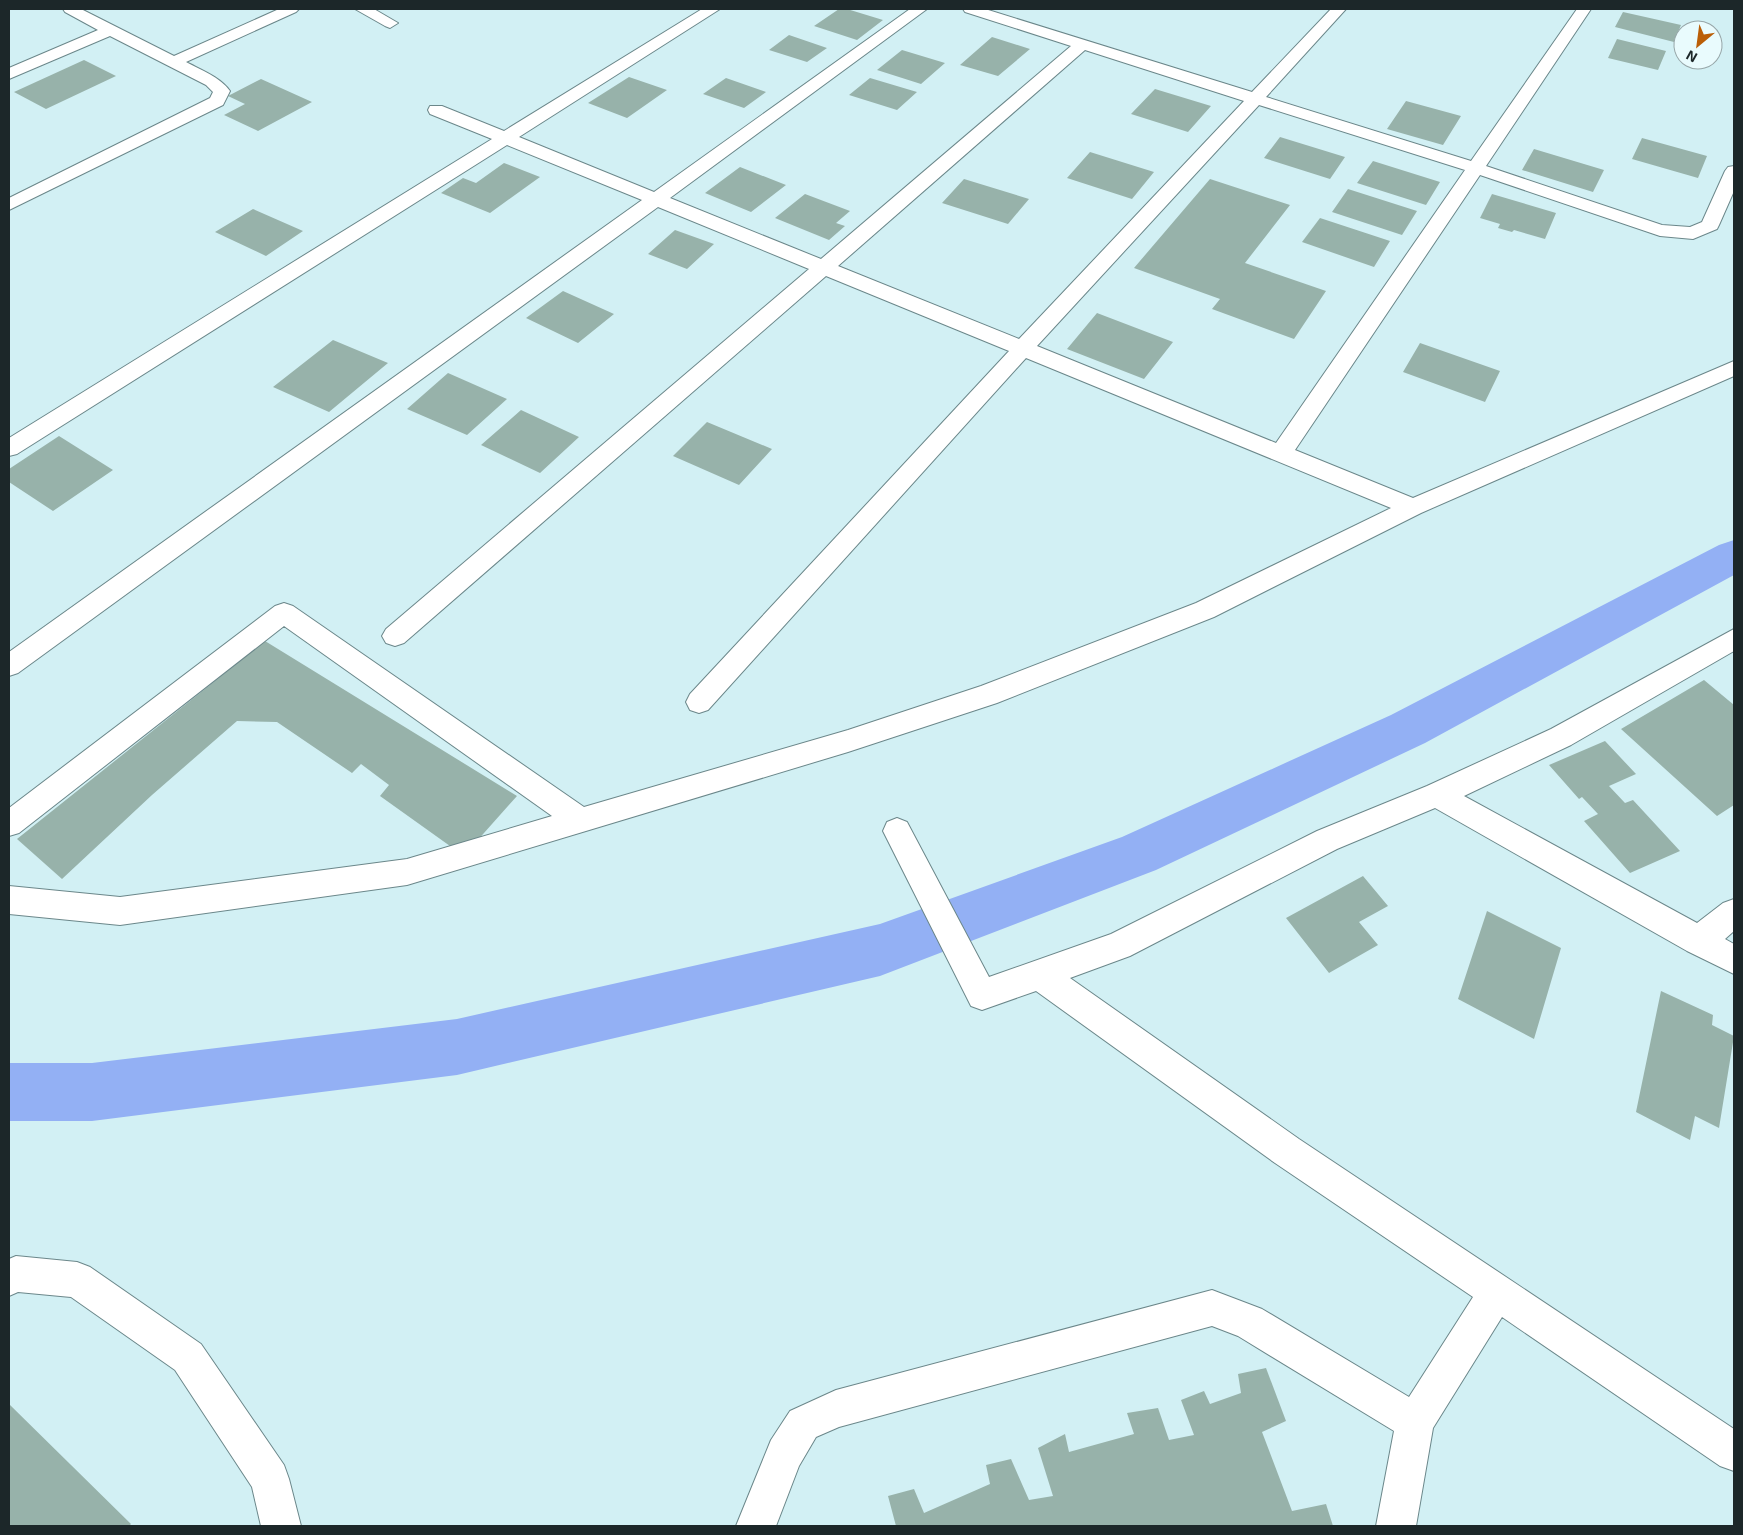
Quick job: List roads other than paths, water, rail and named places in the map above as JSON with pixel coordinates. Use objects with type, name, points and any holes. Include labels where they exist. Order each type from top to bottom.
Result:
[{"type":"street","points":[[9,205],[217,101],[222,91],[212,82],[70,9]]},
{"type":"street","points":[[174,62],[291,9]]},
{"type":"street","points":[[363,9],[390,23]]},
{"type":"street","points":[[9,448],[712,9]]},
{"type":"street","points":[[9,666],[920,9]]},
{"type":"street","points":[[970,9],[1476,168],[1660,230],[1693,233],[1710,224],[1734,171]]},
{"type":"street","points":[[700,702],[1022,349],[1339,9]]},
{"type":"street","points":[[1281,453],[1584,9]]},
{"type":"street","points":[[9,74],[111,30]]},
{"type":"street","points":[[396,636],[1083,44]]},
{"type":"street","points":[[436,110],[1413,507]]},
{"type":"street","points":[[9,900],[120,911],[407,872],[716,780],[988,696],[1205,610],[1413,507],[1734,368]]},
{"type":"street","points":[[9,824],[284,614],[581,821]]},
{"type":"street","points":[[903,842],[982,995],[1119,946],[1327,840],[1437,795],[1561,737],[1734,639]]},
{"type":"street","points":[[1437,795],[1734,960]]},
{"type":"street","points":[[1698,941],[1734,913]]},
{"type":"street","points":[[1040,975],[1287,1151],[1734,1452]]},
{"type":"street","points":[[9,1278],[16,1274],[77,1280],[188,1357],[270,1479],[281,1526]]},
{"type":"street","points":[[1396,1526],[1415,1422],[1497,1292]]},
{"type":"street","points":[[756,1526],[785,1454],[803,1424],[836,1409],[1212,1308],[1249,1322],[1415,1422]]},
{"type":"waterway","points":[[9,1092],[92,1092],[457,1047],[880,950],[1138,854],[1408,729],[1734,556]]}]
